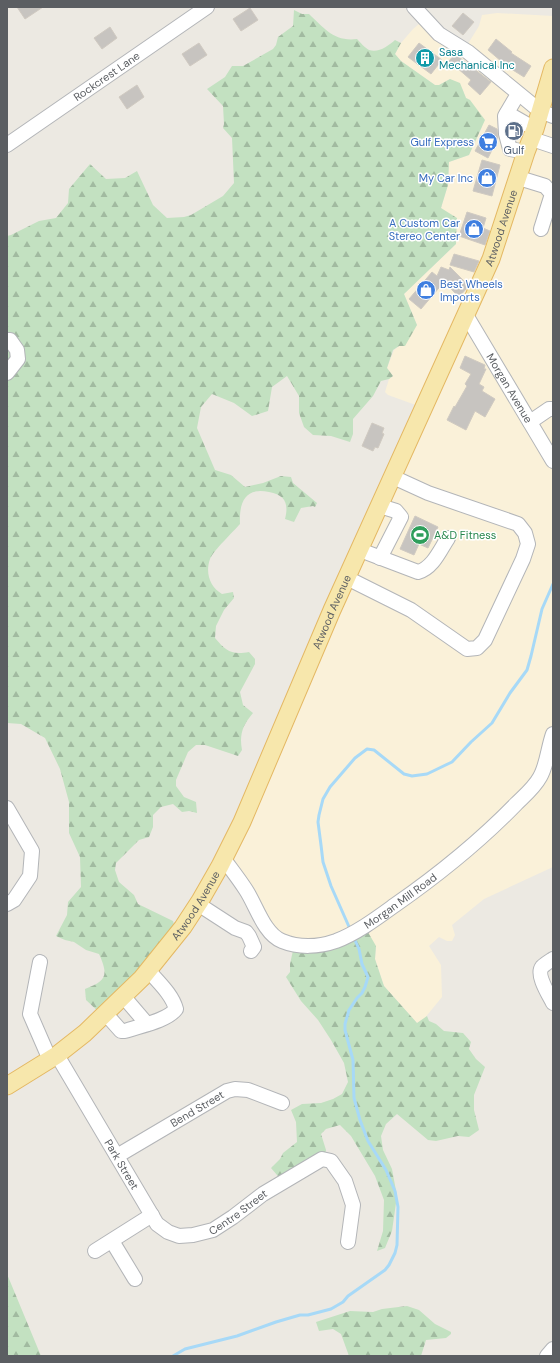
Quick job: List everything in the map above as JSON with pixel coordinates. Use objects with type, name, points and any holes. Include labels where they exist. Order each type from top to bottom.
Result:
[{"type":"main road","name":"Atwood Avenue","points":[[7,1086],[54,1057],[84,1033],[148,970],[183,927],[198,904],[223,858],[242,822],[347,578],[491,259],[531,140],[547,113],[553,69]]},
{"type":"street","name":"Rockcrest Lane","points":[[7,145],[207,7]]},
{"type":"street","points":[[414,7],[440,34],[468,52],[518,94],[547,113]]},
{"type":"street","points":[[518,94],[505,116],[506,134],[510,149],[531,140]]},
{"type":"street","points":[[507,113],[531,140],[553,146]]},
{"type":"street","points":[[518,178],[545,186],[552,194],[541,229]]},
{"type":"street","name":"Morgan Avenue","points":[[466,315],[530,422],[548,442],[553,461]]},
{"type":"street","points":[[7,340],[10,340],[17,350],[18,359],[7,372]]},
{"type":"street","points":[[530,422],[549,409],[553,409]]},
{"type":"street","points":[[347,578],[411,610],[467,649],[476,648],[485,640],[523,559],[528,544],[526,532],[518,524],[428,493],[393,477]]},
{"type":"street","points":[[380,506],[396,511],[401,517],[380,558]]},
{"type":"street","points":[[360,550],[418,572],[429,566],[448,538]]},
{"type":"street","name":"Morgan Mill Road","points":[[223,858],[247,891],[266,926],[281,940],[292,944],[308,946],[318,946],[335,941],[358,930],[374,920],[418,889],[482,837],[531,790],[540,777],[553,734]]},
{"type":"street","points":[[7,808],[32,851],[30,876],[14,900],[7,904]]},
{"type":"street","points":[[198,904],[234,928],[246,932],[254,943],[254,947],[251,951]]},
{"type":"street","points":[[553,959],[542,966],[540,970],[543,983],[553,1003]]},
{"type":"street","name":"Park Street","points":[[40,962],[30,1014],[54,1057],[118,1156],[152,1215]]},
{"type":"street","points":[[105,1013],[121,1031],[124,1031],[166,1017],[174,1012],[176,1009],[169,996],[148,970]]},
{"type":"street","points":[[123,996],[147,1024]]},
{"type":"street","name":"Bend Street","points":[[118,1156],[227,1091],[235,1089],[248,1090],[282,1103]]},
{"type":"street","name":"Centre Street","points":[[152,1215],[157,1224],[168,1232],[179,1236],[193,1235],[213,1230],[263,1194],[322,1159],[331,1161],[345,1181],[353,1205],[348,1242]]},
{"type":"street","points":[[95,1251],[152,1215]]},
{"type":"street","points":[[112,1241],[135,1279]]},
{"type":"street","points":[[547,1356],[553,1349]]},
{"type":"shaded area","points":[[497,13],[553,16],[553,867],[484,899],[452,925],[455,935],[452,941],[447,941],[439,937],[429,946],[441,965],[442,997],[424,1019],[417,1023],[384,986],[375,959],[376,946],[337,941],[284,941],[229,864],[424,408],[388,395],[385,392],[389,379],[393,376],[387,368],[394,350],[417,325],[404,294],[456,244],[455,238],[457,233],[441,208],[448,185],[449,162],[469,155],[482,127],[470,100],[466,98],[462,88],[450,79],[439,85],[435,85],[401,61],[395,54],[401,43],[413,29],[425,19],[466,47],[479,26],[482,15]]},
{"type":"green space","points":[[294,10],[302,14],[309,14],[325,29],[336,36],[357,39],[369,50],[380,50],[395,40],[401,43],[395,54],[401,61],[435,85],[439,85],[450,79],[460,83],[466,98],[470,100],[485,120],[469,155],[449,162],[448,185],[441,208],[457,218],[456,244],[404,294],[417,325],[405,346],[399,346],[393,350],[387,368],[393,376],[389,379],[381,381],[373,396],[353,419],[353,434],[350,442],[331,436],[313,435],[304,427],[299,413],[299,396],[287,376],[272,387],[268,411],[252,416],[234,403],[212,394],[201,407],[197,428],[215,470],[231,475],[245,487],[263,483],[281,476],[291,477],[293,483],[317,503],[315,507],[301,508],[294,522],[285,519],[286,504],[279,495],[261,491],[249,494],[242,503],[240,524],[219,546],[210,559],[208,574],[214,588],[222,594],[233,592],[234,598],[224,610],[216,626],[215,638],[229,651],[238,653],[249,652],[255,659],[255,664],[240,692],[243,705],[253,713],[243,730],[241,739],[242,750],[238,756],[205,745],[196,745],[188,752],[176,780],[176,786],[184,797],[196,802],[197,813],[189,811],[182,812],[173,804],[161,807],[153,815],[153,827],[149,837],[139,840],[116,863],[115,870],[119,882],[134,895],[138,904],[173,921],[177,935],[101,1014],[86,1000],[85,989],[97,983],[104,977],[104,968],[99,954],[86,950],[74,942],[56,936],[67,915],[68,902],[81,887],[80,857],[69,833],[69,802],[60,769],[45,738],[21,724],[7,723],[7,236],[39,221],[56,218],[68,203],[69,189],[90,164],[106,179],[125,178],[137,171],[153,205],[167,218],[191,215],[223,196],[234,183],[232,138],[223,128],[223,106],[207,89],[225,77],[232,66],[243,66],[273,49],[276,45],[278,37],[293,26]]},
{"type":"green space","points":[[365,927],[376,946],[375,959],[384,986],[417,1023],[427,1016],[429,1021],[436,1024],[444,1031],[463,1033],[471,1042],[469,1049],[476,1059],[485,1067],[474,1095],[474,1110],[479,1130],[469,1137],[458,1136],[436,1141],[428,1140],[397,1114],[386,1124],[381,1136],[383,1150],[392,1169],[397,1196],[392,1231],[385,1248],[377,1251],[383,1231],[384,1200],[375,1176],[351,1136],[340,1125],[326,1129],[321,1134],[326,1150],[325,1158],[283,1182],[271,1168],[280,1159],[283,1153],[297,1142],[296,1122],[291,1110],[302,1104],[321,1103],[333,1099],[342,1094],[348,1082],[344,1063],[331,1040],[318,1020],[301,1001],[286,977],[290,972],[290,964],[294,946],[316,946]]},
{"type":"green space","points":[[7,1274],[41,1356],[7,1356]]},
{"type":"green space","points":[[407,1306],[419,1310],[435,1324],[451,1332],[451,1334],[446,1338],[426,1340],[421,1356],[349,1356],[341,1334],[333,1329],[319,1331],[316,1322],[350,1311],[373,1312],[382,1309]]},
{"type":"building","points":[[17,7],[43,7],[25,19]]},
{"type":"building","points":[[250,8],[258,20],[241,31],[233,19]]},
{"type":"building","points":[[463,13],[474,22],[463,35],[452,26]]},
{"type":"building","points":[[110,27],[117,38],[102,49],[94,38]]},
{"type":"building","points":[[496,39],[512,52],[511,53],[531,66],[524,77],[508,67],[488,50]]},
{"type":"building","points":[[199,43],[207,55],[190,66],[182,54]]},
{"type":"building","name":"Sasa Mechanical Inc","points":[[419,43],[442,60],[431,74],[408,57]]},
{"type":"building","points":[[455,54],[491,82],[480,95],[468,84],[471,80],[449,61]]},
{"type":"building","points":[[137,85],[144,97],[127,109],[119,97]]},
{"type":"building","name":"Gulf Express","points":[[489,125],[497,129],[498,138],[488,158],[475,151]]},
{"type":"building","name":"My Car Inc","points":[[482,160],[500,165],[492,196],[473,191]]},
{"type":"building","name":"A Custom Car Stereo Center","points":[[467,212],[486,218],[483,228],[490,231],[485,245],[459,236]]},
{"type":"building","points":[[454,254],[479,261],[474,272],[450,265]]},
{"type":"building","points":[[441,267],[449,270],[450,267],[468,285],[459,297],[444,282],[421,309],[409,299],[432,272],[437,276]]},
{"type":"building","points":[[465,356],[485,365],[484,369],[486,369],[479,384],[484,387],[482,391],[495,399],[485,417],[475,411],[466,430],[447,420],[467,386],[465,384],[471,374],[460,368]]},
{"type":"building","points":[[372,423],[384,428],[382,433],[384,434],[378,448],[375,447],[373,451],[362,446]]},
{"type":"building","name":"A&D Fitness","points":[[415,516],[438,527],[428,548],[419,544],[414,555],[400,549]]},
{"type":"waterway","points":[[350,929],[331,886],[323,862],[318,822],[323,799],[330,787],[355,758],[367,749],[374,750],[404,774],[412,776],[427,774],[452,762],[492,723],[510,693],[527,670],[542,609],[553,584]]},
{"type":"waterway","points":[[173,1356],[185,1349],[237,1336],[300,1315],[308,1315],[331,1309],[343,1302],[348,1296],[385,1270],[395,1253],[397,1245],[398,1207],[395,1191],[386,1170],[368,1141],[360,1120],[354,1098],[353,1060],[345,1030],[349,1010],[362,993],[368,977],[362,964],[359,949],[354,938]]},
{"type":"place","name":"Sasa Mechanical Inc","points":[[425,58]]},
{"type":"place","name":"Gulf","points":[[514,131]]},
{"type":"place","name":"Gulf Express","points":[[488,142]]},
{"type":"place","name":"My Car Inc","points":[[487,178]]},
{"type":"place","name":"A Custom Car Stereo Center","points":[[474,229]]},
{"type":"place","name":"Best Wheels Imports","points":[[426,290]]},
{"type":"place","name":"A&D Fitness","points":[[420,535]]}]
